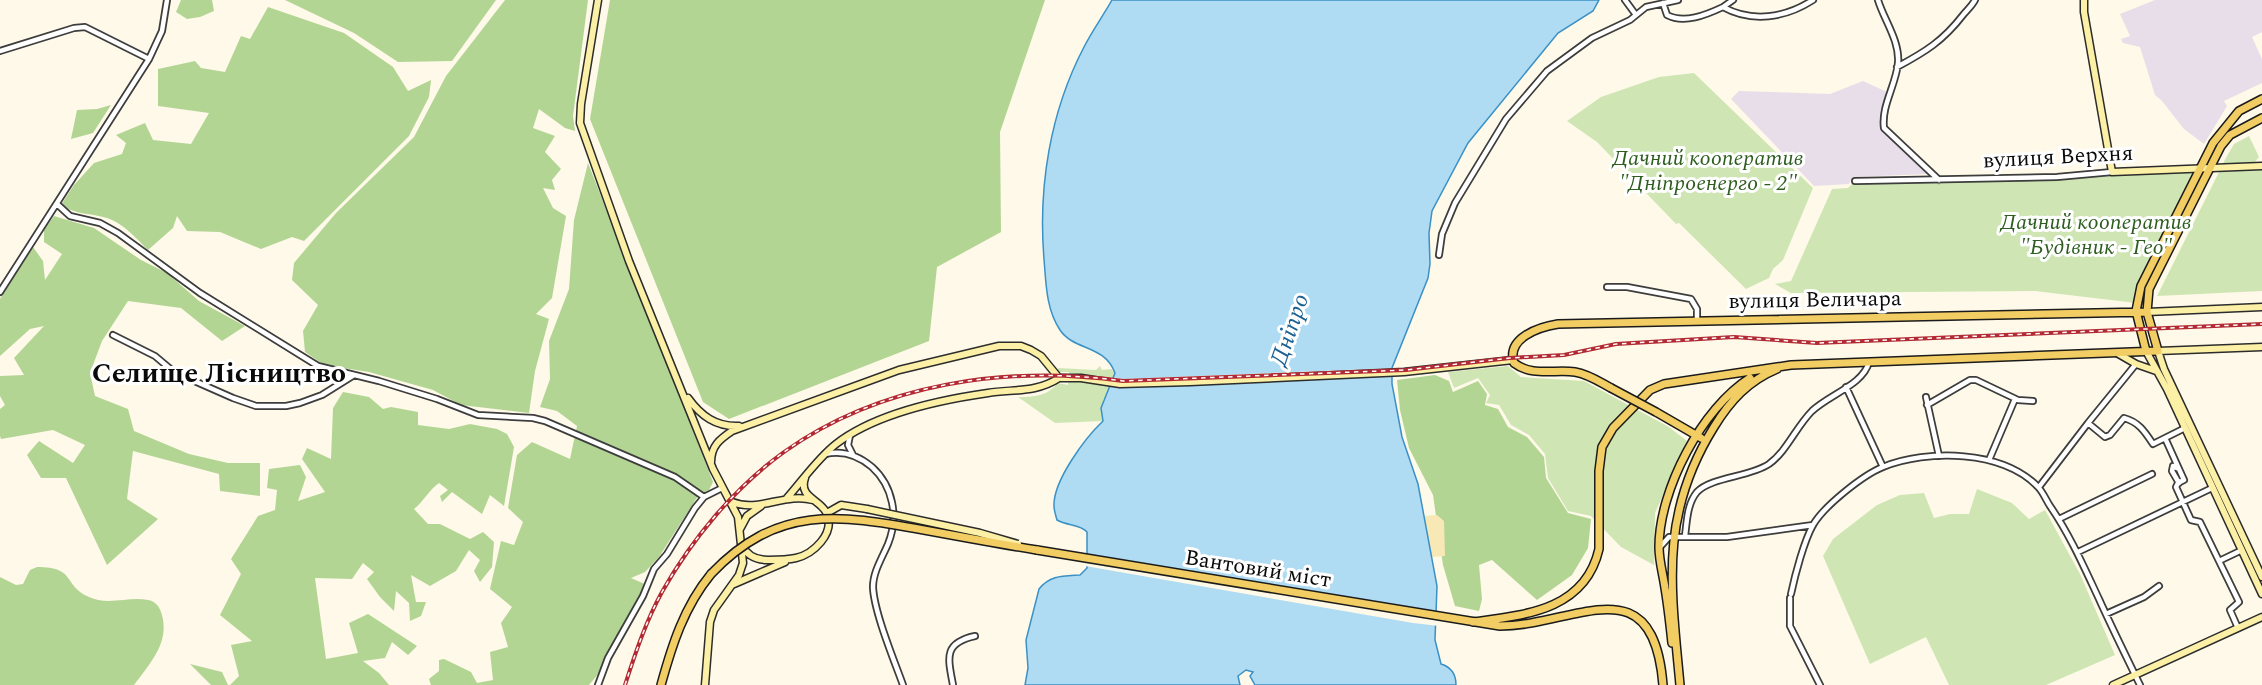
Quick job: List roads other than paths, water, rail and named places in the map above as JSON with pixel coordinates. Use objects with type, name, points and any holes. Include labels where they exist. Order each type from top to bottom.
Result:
[{"type":"main road","points":[[598,0],[580,123],[629,261],[713,469],[722,488],[732,501],[740,529],[742,569],[718,602],[710,622],[705,685]]},
{"type":"main road","points":[[2085,0],[2084,12],[2112,172]]},
{"type":"main road","points":[[2262,99],[2236,114],[2213,143],[2141,286],[2136,303],[2136,314],[2146,351],[2160,370],[2262,577]]},
{"type":"main road","points":[[2236,114],[2244,126]]},
{"type":"main road","points":[[2262,118],[2230,135],[2221,146],[2149,289],[2147,312],[2158,351],[2160,370],[2262,594]]},
{"type":"main road","name":"вулиця Верхня","points":[[2112,172],[2262,166]]},
{"type":"main road","points":[[2147,312],[2262,307]]},
{"type":"main road","name":"вулиця Величара","points":[[1510,360],[1522,339],[1544,326],[1598,322],[2147,312]]},
{"type":"main road","points":[[713,469],[711,459],[717,442],[732,431],[899,370],[999,346],[1021,346],[1041,356],[1057,376]]},
{"type":"main road","points":[[1473,622],[1520,616],[1546,608],[1564,600],[1585,582],[1597,560],[1599,549],[1600,459],[1605,438],[1650,390],[1664,384],[1791,365],[2261,348]]},
{"type":"main road","points":[[2116,352],[2136,364],[2160,370]]},
{"type":"main road","points":[[787,498],[825,454],[850,435],[882,420],[918,407],[990,392],[1032,389],[1057,376],[1120,384],[1190,382],[1404,372],[1510,360],[1523,368],[1540,372],[1577,372],[1698,435],[1704,442]]},
{"type":"main road","points":[[1678,685],[1659,548],[1665,505],[1671,487],[1692,444],[1735,388],[1755,376],[1791,365]]},
{"type":"main road","points":[[1678,685],[1672,592],[1673,536],[1683,490],[1704,442],[1732,400],[1748,384],[1772,371]]},
{"type":"main road","points":[[680,384],[689,400],[706,418],[724,426],[744,426]]},
{"type":"main road","points":[[731,586],[764,570],[797,558],[816,547],[826,534],[829,521],[827,513],[804,488],[807,475]]},
{"type":"main road","points":[[732,501],[748,506],[787,498],[815,500]]},
{"type":"main road","points":[[740,529],[747,516],[765,503]]},
{"type":"main road","points":[[827,513],[841,505],[867,509],[980,533],[1037,550]]},
{"type":"main road","name":"Вантовий міст","points":[[661,685],[678,629],[698,591],[711,574],[737,550],[759,536],[785,525],[821,518],[886,523],[1473,622]]},
{"type":"main road","points":[[740,542],[745,550],[755,558],[766,560],[797,558]]},
{"type":"main road","points":[[1473,622],[1514,626],[1587,610],[1623,611],[1642,622],[1654,638],[1660,653],[1663,685]]},
{"type":"main road","points":[[2113,685],[2262,617]]},
{"type":"street","points":[[0,292],[149,59],[162,32],[167,0]]},
{"type":"street","points":[[1625,0],[1636,15]]},
{"type":"street","points":[[1439,255],[1442,234],[1455,203],[1506,119],[1547,71],[1592,38],[1615,28],[1649,5],[1678,0]]},
{"type":"street","points":[[1663,3],[1667,15],[1682,19],[1696,17],[1723,7],[1733,0]]},
{"type":"street","points":[[1723,7],[1743,15],[1766,17],[1795,10],[1813,0]]},
{"type":"street","points":[[1878,0],[1898,49],[1897,67],[1884,117],[1884,128],[1939,180]]},
{"type":"street","points":[[1897,67],[1928,51],[1944,38],[1954,29],[1975,0]]},
{"type":"street","points":[[0,51],[74,28],[85,27],[149,59]]},
{"type":"street","name":"вулиця Верхня","points":[[1855,181],[2057,177],[2112,172]]},
{"type":"street","points":[[57,204],[70,216],[100,223],[118,233],[200,293],[318,366],[379,381],[437,399],[478,415],[533,418],[545,421],[675,477],[705,497]]},
{"type":"street","points":[[1607,287],[1628,287],[1690,299],[1697,309],[1697,320]]},
{"type":"street","points":[[113,335],[155,356],[174,372],[256,406],[286,406],[300,403],[322,395],[354,375]]},
{"type":"street","points":[[1685,536],[1689,509],[1696,493],[1712,483],[1770,464],[1811,412],[1862,377],[1869,362]]},
{"type":"street","points":[[2039,487],[2136,364]]},
{"type":"street","points":[[1928,405],[1970,380],[1976,380],[2015,399],[2033,401]]},
{"type":"street","points":[[1846,387],[1883,467]]},
{"type":"street","points":[[1926,397],[1939,456]]},
{"type":"street","points":[[1989,460],[2015,399]]},
{"type":"street","points":[[2088,423],[2106,437],[2119,422],[2128,418],[2142,428],[2153,444],[2185,428]]},
{"type":"street","points":[[850,435],[849,445],[853,455]]},
{"type":"street","points":[[2165,438],[2184,480],[2178,483],[2176,488],[2191,520],[2200,522],[2239,602],[2230,609],[2238,627]]},
{"type":"street","points":[[825,454],[835,452],[853,455],[880,476],[890,495],[893,527],[877,568],[873,588],[903,685]]},
{"type":"street","points":[[1820,685],[1790,626],[1791,596],[1795,574],[1814,525],[1835,501],[1855,484],[1883,467],[1939,456],[1969,456],[1989,460],[2039,487],[2078,552],[2140,685]]},
{"type":"street","points":[[2060,519],[2152,474]]},
{"type":"street","points":[[598,685],[608,658],[643,596],[654,569],[667,554],[695,508],[705,497],[722,488]]},
{"type":"street","points":[[2078,552],[2212,488]]},
{"type":"street","points":[[1659,548],[1667,538],[1673,536],[1727,537],[1814,525]]},
{"type":"street","points":[[2219,561],[2242,550]]},
{"type":"street","points":[[2106,614],[2144,597],[2159,586]]},
{"type":"street","points":[[953,685],[949,654],[951,647],[958,641],[975,636]]},
{"type":"water","name":"Дніпро","points":[[1112,0],[1599,0],[1593,11],[1558,33],[1468,143],[1432,211],[1428,278],[1392,368],[1392,384],[1402,437],[1418,484],[1437,586],[1435,640],[1441,664],[1452,672],[1456,685],[1255,685],[1250,676],[1253,672],[1246,670],[1238,676],[1240,685],[1025,685],[1028,668],[1026,640],[1039,589],[1052,579],[1080,575],[1087,568],[1087,532],[1057,520],[1054,508],[1055,496],[1071,460],[1103,421],[1101,408],[1115,373],[1104,357],[1066,337],[1055,322],[1045,277],[1043,232],[1045,177],[1049,150],[1063,97],[1090,35]]},
{"type":"railway","points":[[625,685],[651,614],[674,572],[715,516],[748,482],[784,452],[822,428],[903,395],[946,385],[990,378],[1035,376],[1123,381],[1406,370],[1510,358],[1564,355],[1616,344],[1734,337],[1817,343],[2262,324]]},
{"type":"district","name":"Селище Лісництво","points":[[219,373]]},
{"type":"park label","name":"Дачний кооператив \"Дніпроенерго - 2\"","points":[[1708,170]]},
{"type":"park label","name":"Дачний кооператив \"Будівник - Гео\"","points":[[2096,234]]}]
